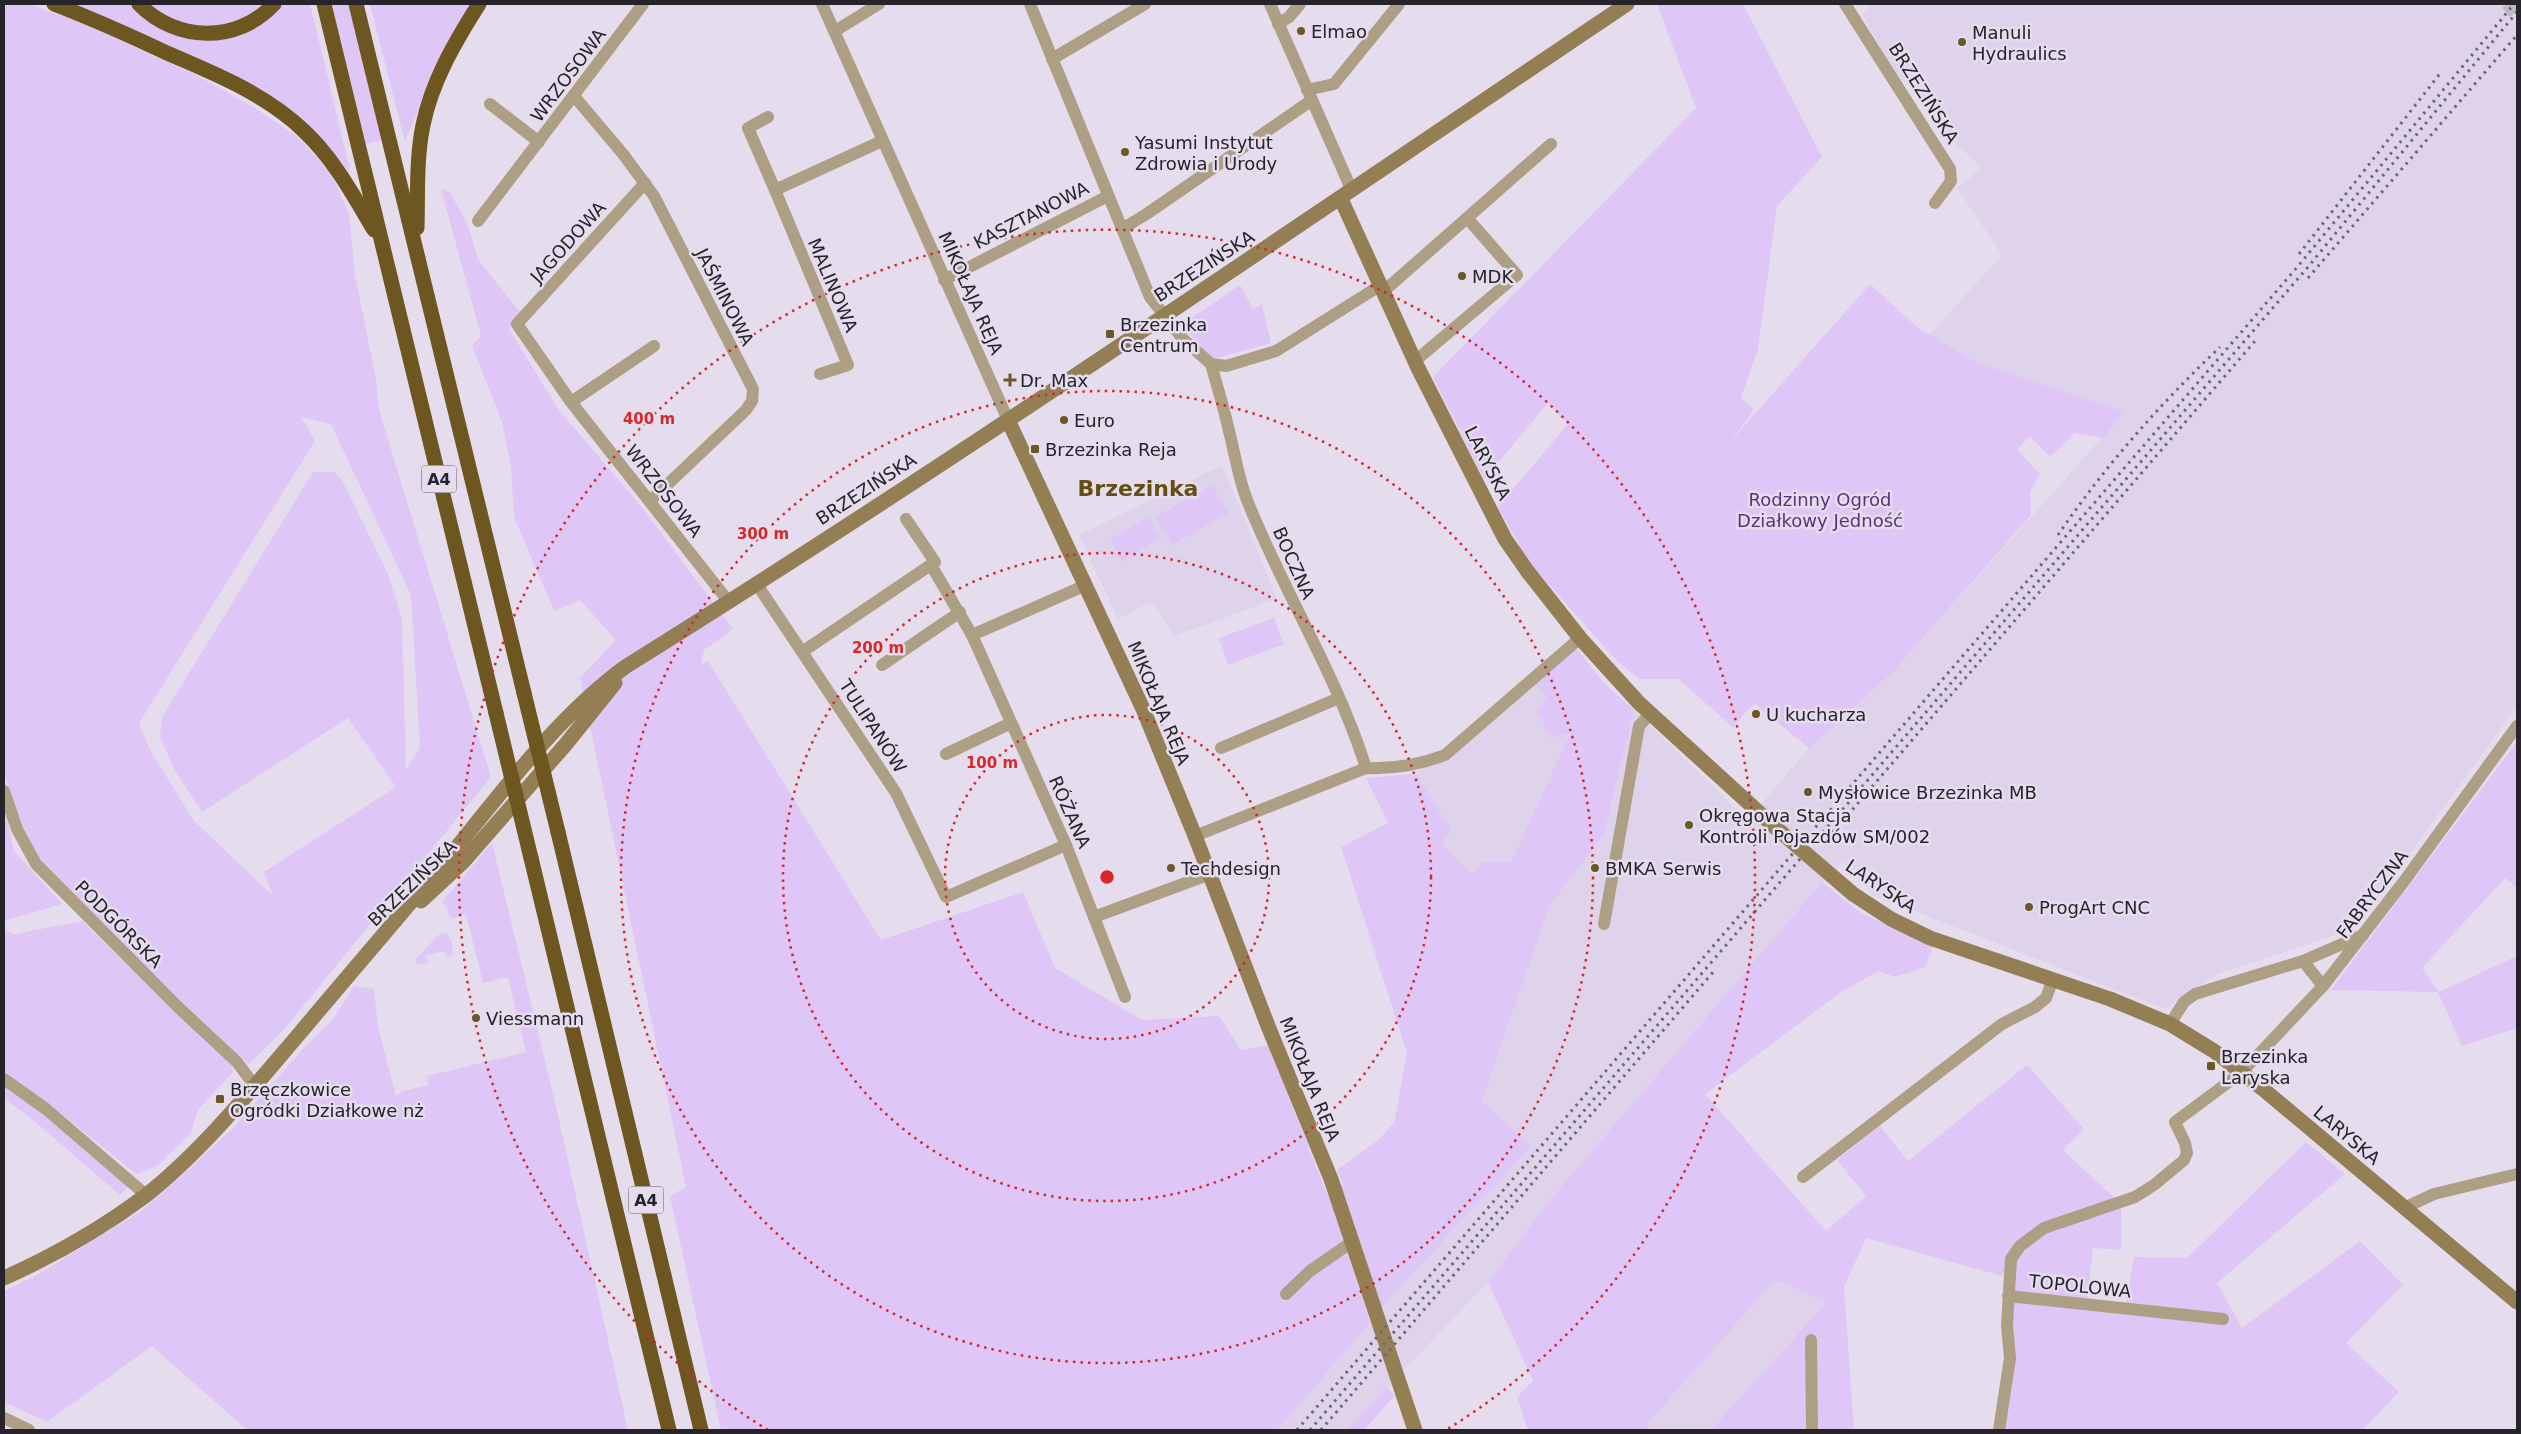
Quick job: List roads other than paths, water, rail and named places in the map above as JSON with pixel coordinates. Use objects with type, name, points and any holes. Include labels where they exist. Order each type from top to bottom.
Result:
[{"type":"highway","points":[[54,4],[85,15],[219,76],[289,118],[318,145],[339,171],[383,244]]},
{"type":"highway","points":[[139,4],[154,18],[170,26],[192,32],[213,34],[243,26],[266,12],[274,4]]},
{"type":"highway","name":"A4","points":[[324,4],[669,1430]]},
{"type":"highway","name":"A4","points":[[356,4],[558,832],[701,1430]]},
{"type":"highway","points":[[417,250],[418,163],[423,125],[441,70],[479,4]]},
{"type":"street","name":"WRZOSOWA","points":[[478,221],[643,4]]},
{"type":"street","name":"MIKOŁAJA REJA","points":[[822,4],[944,280],[1143,709],[1196,836],[1268,1026],[1331,1178],[1415,1430]]},
{"type":"street","points":[[835,31],[879,4]]},
{"type":"street","points":[[1030,4],[1150,296],[1163,316],[1183,340],[1211,364],[1226,366],[1276,351],[1382,288],[1468,219],[1551,144]]},
{"type":"street","points":[[1052,59],[1145,4]]},
{"type":"street","points":[[1270,4],[1310,95],[1346,195]]},
{"type":"street","points":[[1278,24],[1289,17],[1300,4]]},
{"type":"street","points":[[1122,229],[1148,213],[1310,95],[1334,84],[1399,4]]},
{"type":"street","name":"BRZEZIŃSKA","points":[[1845,4],[1950,170],[1950,181],[1936,203]]},
{"type":"street","name":"BRZEZIŃSKA","points":[[4,1278],[38,1263],[82,1238],[146,1195],[188,1158],[254,1085],[371,948],[463,862],[566,744],[614,684],[642,659],[1008,420],[1346,195],[1622,5]]},
{"type":"street","name":"JAŚMINOWA","points":[[574,96],[624,154],[654,196],[753,389],[752,401],[746,410],[650,501]]},
{"type":"street","name":"WRZOSOWA","points":[[490,104],[538,142]]},
{"type":"street","name":"MALINOWA","points":[[768,116],[748,128],[848,365],[820,374]]},
{"type":"street","points":[[774,190],[882,141]]},
{"type":"street","name":"JAGODOWA","points":[[516,324],[644,183]]},
{"type":"street","name":"LARYSKA","points":[[1346,195],[1382,288],[1416,361],[1505,539],[1528,572],[1580,638],[1650,714],[1776,828],[1853,894],[1891,919],[1930,938],[2110,999],[2170,1024],[2214,1051],[2242,1072],[2517,1302]]},
{"type":"street","name":"KASZTANOWA","points":[[944,280],[1108,196]]},
{"type":"street","points":[[1416,361],[1517,275],[1468,219]]},
{"type":"street","name":"WRZOSOWA","points":[[516,324],[572,402],[729,602]]},
{"type":"street","points":[[572,402],[654,346]]},
{"type":"street","name":"BOCZNA","points":[[1211,364],[1229,431],[1234,462],[1247,500],[1296,610],[1356,736],[1366,768]]},
{"type":"street","name":"RÓŻANA","points":[[906,518],[972,635],[1066,845],[1125,998]]},
{"type":"street","points":[[802,652],[933,563]]},
{"type":"street","name":"TULIPANÓW","points":[[756,583],[896,793],[946,897],[1066,845]]},
{"type":"street","points":[[972,635],[1086,585]]},
{"type":"street","points":[[882,665],[960,612]]},
{"type":"street","points":[[1196,836],[1366,768],[1388,769],[1422,763],[1445,755],[1580,638]]},
{"type":"street","points":[[1221,748],[1339,698]]},
{"type":"street","points":[[1604,924],[1639,726],[1650,714]]},
{"type":"street","points":[[946,754],[1011,723]]},
{"type":"street","name":"FABRYCZNA","points":[[2242,1072],[2324,986],[2517,726]]},
{"type":"street","name":"PODGÓRSKA","points":[[4,791],[17,829],[36,864],[178,1008],[237,1062],[254,1085]]},
{"type":"street","points":[[1094,917],[1210,874]]},
{"type":"street","points":[[2170,1024],[2184,1002],[2195,994],[2303,961],[2364,934]]},
{"type":"street","points":[[2303,961],[2324,986]]},
{"type":"street","points":[[1804,1177],[2002,1024],[2046,998],[2053,979]]},
{"type":"street","points":[[2008,1296],[2011,1260],[2020,1246],[2044,1228],[2135,1196],[2154,1185],[2184,1160],[2187,1153],[2185,1143],[2175,1122],[2242,1072]]},
{"type":"street","points":[[4,1079],[46,1109],[146,1195]]},
{"type":"street","points":[[2404,1208],[2434,1194],[2517,1174]]},
{"type":"street","points":[[1286,1294],[1350,1236]]},
{"type":"street","name":"TOPOLOWA","points":[[1999,1430],[2010,1358],[2006,1326],[2008,1296],[2224,1319]]},
{"type":"street","points":[[1811,1340],[1812,1430]]},
{"type":"street","points":[[4,1418],[29,1430]]},
{"type":"tunnel","points":[[2507,4],[2517,17]]},
{"type":"railway","points":[[1297,1430],[2299,265],[2514,4]]},
{"type":"railway","points":[[1310,1430],[2308,267],[2517,12]]},
{"type":"railway","points":[[2308,278],[2517,35]]},
{"type":"railway","points":[[2299,254],[2442,71]]},
{"type":"railway","points":[[1828,838],[2255,341]]},
{"type":"railway","points":[[2058,535],[2114,460],[2154,414],[2220,347]]},
{"type":"railway","points":[[1321,1430],[1714,971]]},
{"type":"place","name":"Elmao","points":[[1301,31]]},
{"type":"place","name":"Manuli Hydraulics","points":[[1962,42]]},
{"type":"place","name":"Yasumi Instytut Zdrowia i Urody","points":[[1125,152]]},
{"type":"place","name":"MDK","points":[[1462,276]]},
{"type":"place","name":"Brzezinka Centrum","points":[[1110,334]]},
{"type":"place","name":"Dr. Max","points":[[1010,380]]},
{"type":"place","name":"Euro","points":[[1064,420]]},
{"type":"place","name":"Brzezinka Reja","points":[[1035,449]]},
{"type":"place","name":"U kucharza","points":[[1756,714]]},
{"type":"place","name":"Mysłowice Brzezinka MB","points":[[1808,792]]},
{"type":"place","name":"Okręgowa Stacja Kontroli Pojazdów SM/002","points":[[1689,825]]},
{"type":"place","name":"Techdesign","points":[[1171,868]]},
{"type":"place","name":"BMKA Serwis","points":[[1595,868]]},
{"type":"place","name":"ProgArt CNC","points":[[2029,907]]},
{"type":"place","name":"Viessmann","points":[[476,1018]]},
{"type":"place","name":"Brzezinka Laryska","points":[[2211,1066]]},
{"type":"place","name":"Brzęczkowice Ogródki Działkowe nż","points":[[220,1099]]},
{"type":"district","name":"Brzezinka","points":[[1138,488]]},
{"type":"park label","name":"Rodzinny Ogród Działkowy Jedność","points":[[1820,509]]}]
